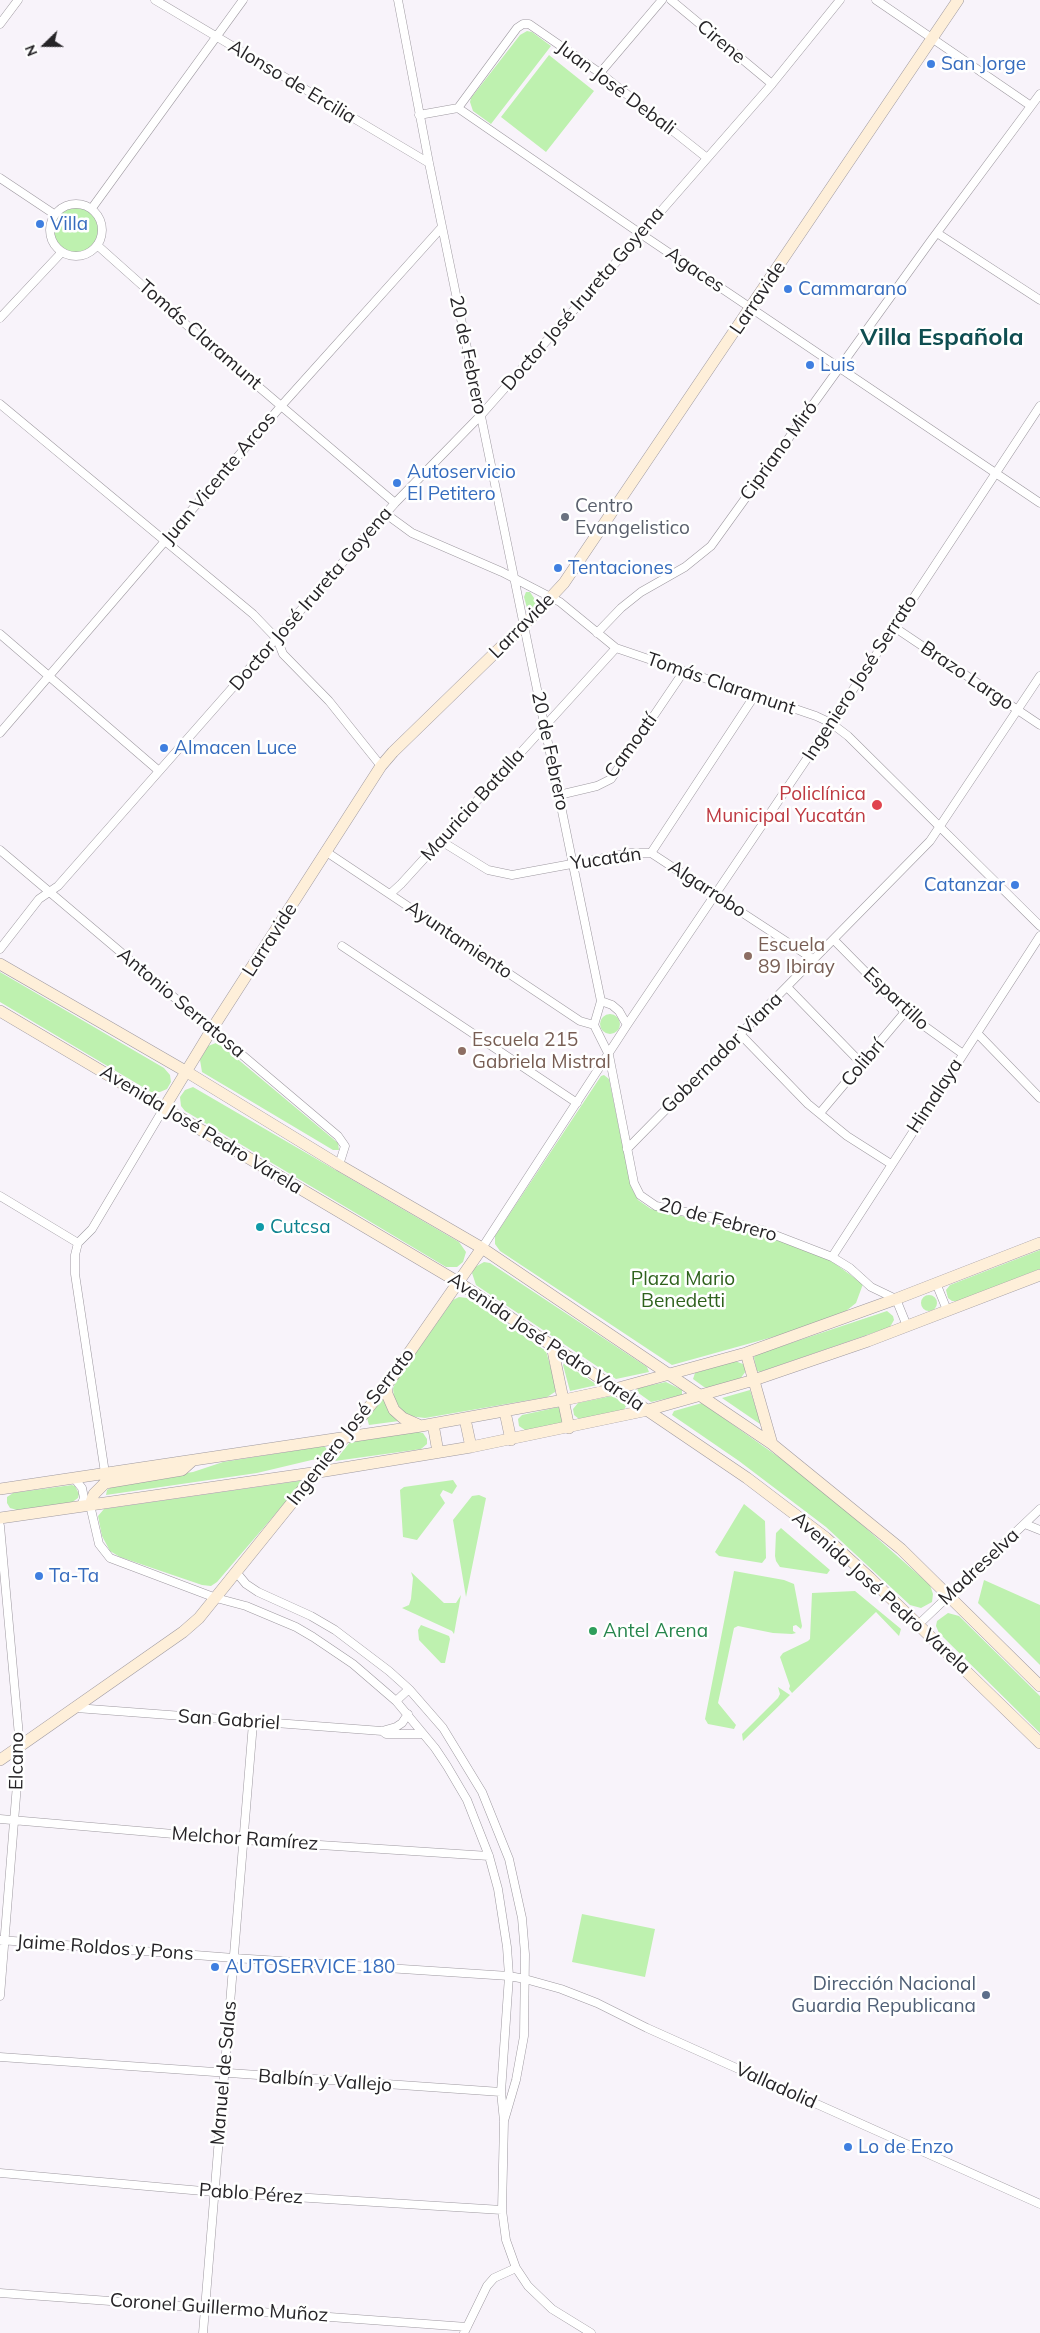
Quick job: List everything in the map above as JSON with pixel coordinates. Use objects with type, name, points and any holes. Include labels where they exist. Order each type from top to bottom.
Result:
[{"type":"street","points":[[0,24],[18,0]]},
{"type":"street","name":"Alonso de Ercilia","points":[[155,0],[217,36],[281,77],[429,163]]},
{"type":"street","points":[[92,208],[243,0]]},
{"type":"street","name":"20 de Febrero","points":[[398,0],[419,115],[601,1001],[594,1025],[609,1054],[634,1183],[646,1201],[656,1206],[762,1230],[832,1257],[850,1268],[871,1286],[896,1299]]},
{"type":"street","points":[[600,73],[662,0]]},
{"type":"street","name":"Cirene","points":[[671,0],[772,84]]},
{"type":"street","name":"Doctor José Irureta Goyena","points":[[0,949],[39,898],[58,886],[386,514],[481,415],[772,84],[840,0]]},
{"type":"street","points":[[876,0],[1032,106]]},
{"type":"street","name":"Larravide","points":[[78,1243],[92,1229],[212,1029],[380,766],[552,598],[564,583],[958,0]]},
{"type":"street","name":"Juan José Debali","points":[[458,108],[518,28],[523,24],[529,24],[600,73],[707,158]]},
{"type":"street","name":"Cipriano Miró","points":[[597,633],[621,608],[641,592],[685,567],[711,546],[839,367],[1040,94]]},
{"type":"street","points":[[419,115],[458,108]]},
{"type":"street","name":"Agaces","points":[[458,108],[1040,503]]},
{"type":"street","points":[[0,178],[54,214]]},
{"type":"street","points":[[71,203],[80,203],[92,208],[99,217],[102,229],[97,245],[91,251],[81,256],[73,256],[62,252],[54,245],[50,235],[50,224],[54,214],[60,208],[71,203]]},
{"type":"street","name":"Juan Vicente Arcos","points":[[0,733],[282,405],[442,227]]},
{"type":"street","points":[[937,233],[1040,300]]},
{"type":"street","name":"Tomás Claramunt","points":[[97,245],[199,336],[282,405],[395,504]]},
{"type":"street","points":[[0,318],[62,252]]},
{"type":"street","points":[[0,404],[253,614],[277,639],[283,654],[329,701],[380,766]]},
{"type":"street","name":"Ingeniero José Serrato","points":[[0,1760],[183,1632],[199,1618],[319,1472],[386,1386],[482,1248],[627,1024],[831,723],[1040,406]]},
{"type":"street","name":"Tomás Claramunt","points":[[386,514],[412,533],[515,578],[552,598],[616,648],[831,723],[848,736],[1040,926]]},
{"type":"street","name":"Brazo Largo","points":[[894,627],[1040,725]]},
{"type":"street","points":[[0,634],[159,771]]},
{"type":"street","name":"Mauricia Batalla","points":[[390,894],[441,841],[616,648]]},
{"type":"street","name":"Camoatí","points":[[559,795],[597,786],[611,778],[684,671]]},
{"type":"street","name":"Gobernador Viana","points":[[627,1149],[930,842],[1040,676]]},
{"type":"street","name":"Yucatán","points":[[441,841],[488,870],[512,875],[631,853],[651,853],[755,695]]},
{"type":"street","name":"Antonio Serratosa","points":[[0,850],[338,1136],[345,1146],[339,1165]]},
{"type":"street","name":"Ayuntamiento","points":[[325,851],[580,1021],[594,1025]]},
{"type":"street","name":"Algarrobo","points":[[651,853],[813,959]]},
{"type":"street","name":"Himalaya","points":[[832,1257],[1040,936]]},
{"type":"street","name":"Espartillo","points":[[834,940],[905,1012],[962,1054]]},
{"type":"street","points":[[342,946],[577,1102]]},
{"type":"street","points":[[0,964],[187,1072],[339,1165],[482,1248],[772,1444],[902,1549],[1040,1686]]},
{"type":"street","points":[[787,987],[862,1064]]},
{"type":"street","points":[[601,1001],[612,1005],[619,1011],[627,1024]]},
{"type":"street","name":"Avenida José Pedro Varela","points":[[0,1011],[458,1282],[780,1502],[826,1538],[919,1624],[1040,1743]]},
{"type":"street","name":"Colibrí","points":[[820,1113],[905,1012]]},
{"type":"street","points":[[977,1033],[1040,1098]]},
{"type":"street","points":[[740,1034],[820,1113],[847,1136],[891,1164]]},
{"type":"street","points":[[0,1196],[78,1243],[75,1254],[75,1274],[106,1473]]},
{"type":"street","points":[[0,1489],[465,1419],[615,1389],[746,1353],[896,1299],[1040,1243]]},
{"type":"street","points":[[0,1518],[319,1472],[471,1447],[648,1410],[754,1380],[907,1326],[1040,1275]]},
{"type":"street","points":[[936,1283],[946,1310]]},
{"type":"street","points":[[896,1299],[907,1326]]},
{"type":"street","points":[[552,1346],[569,1428]]},
{"type":"street","points":[[746,1353],[772,1444]]},
{"type":"street","points":[[386,1386],[394,1410],[403,1418],[421,1426]]},
{"type":"street","points":[[505,1412],[511,1440]]},
{"type":"street","points":[[465,1419],[471,1447]]},
{"type":"street","points":[[433,1424],[438,1452]]},
{"type":"street","points":[[85,1506],[105,1483],[182,1470],[194,1460]]},
{"type":"street","points":[[74,1478],[82,1488],[85,1506],[99,1544],[110,1558],[216,1598],[246,1606],[296,1627],[314,1637],[353,1664],[396,1701],[424,1734],[447,1766],[467,1800],[489,1856],[502,1910],[509,1976],[501,2092],[504,2121],[502,2210],[506,2240],[516,2268],[542,2301],[562,2316],[591,2333]]},
{"type":"street","name":"Madreselva","points":[[919,1624],[1040,1509]]},
{"type":"street","points":[[1025,1524],[1040,1530]]},
{"type":"street","name":"Elcano","points":[[0,1526],[20,1747],[2,1940],[0,1996]]},
{"type":"street","points":[[236,1572],[246,1584],[258,1592],[298,1609],[335,1630],[370,1655],[409,1689],[443,1728],[482,1792],[503,1843],[516,1886],[522,1918],[525,1979],[524,2036],[516,2080],[504,2121]]},
{"type":"street","points":[[396,1701],[409,1689]]},
{"type":"street","name":"San Gabriel","points":[[76,1708],[253,1723],[382,1731],[396,1727],[402,1723],[408,1714]]},
{"type":"street","name":"Manuel de Salas","points":[[203,2333],[253,1723]]},
{"type":"street","name":"San Gabriel","points":[[382,1731],[386,1734],[424,1734]]},
{"type":"street","points":[[467,1800],[482,1792]]},
{"type":"street","name":"Melchor Ramírez","points":[[0,1819],[243,1840],[489,1856]]},
{"type":"street","name":"Jaime Roldos y Pons","points":[[2,1940],[234,1958],[509,1976]]},
{"type":"street","name":"Valladolid","points":[[509,1976],[561,1989],[598,2003],[647,2028],[1040,2204]]},
{"type":"street","name":"Balbín y Vallejo","points":[[0,2056],[224,2074],[501,2092]]},
{"type":"street","name":"Pablo Pérez","points":[[0,2172],[214,2192],[502,2210]]},
{"type":"street","points":[[466,2330],[487,2286],[494,2278],[516,2268]]},
{"type":"street","name":"Coronel Guillermo Muñoz","points":[[0,2293],[205,2307],[466,2330]]},
{"type":"green space","points":[[527,31],[532,32],[551,46],[491,124],[473,111],[470,102],[471,98],[520,35]]},
{"type":"green space","points":[[549,55],[594,91],[546,152],[501,117]]},
{"type":"green space","points":[[75,205],[84,207],[92,212],[97,220],[99,229],[97,238],[92,246],[84,251],[75,253],[66,251],[58,246],[53,238],[51,229],[53,220],[58,212],[66,207]]},
{"type":"green space","points":[[526,592],[530,592],[536,601],[536,606],[531,610],[527,608],[524,597]]},
{"type":"green space","points":[[0,972],[164,1068],[170,1075],[171,1082],[167,1089],[160,1092],[151,1092],[0,1002]]},
{"type":"green space","points":[[606,1014],[614,1014],[620,1020],[620,1028],[614,1034],[606,1034],[600,1028],[600,1020]]},
{"type":"green space","points":[[216,1043],[338,1143],[339,1150],[333,1150],[202,1072],[200,1060],[208,1046]]},
{"type":"green space","name":"Plaza Mario Benedetti","points":[[604,1075],[609,1079],[631,1187],[638,1200],[651,1209],[767,1236],[830,1260],[863,1284],[856,1303],[838,1315],[780,1335],[672,1365],[500,1251],[495,1244],[495,1236],[601,1076]]},
{"type":"green space","points":[[193,1087],[459,1242],[466,1252],[463,1262],[457,1267],[446,1267],[185,1111],[181,1106],[180,1097],[185,1090]]},
{"type":"green space","points":[[1040,1250],[1040,1269],[958,1301],[952,1301],[948,1298],[946,1290],[950,1285]]},
{"type":"green space","points":[[484,1262],[490,1263],[647,1367],[649,1372],[616,1379],[476,1285],[472,1273],[475,1267]]},
{"type":"green space","points":[[926,1295],[932,1295],[937,1300],[935,1309],[926,1311],[921,1306],[921,1300]]},
{"type":"green space","points":[[459,1297],[467,1298],[546,1351],[556,1386],[555,1392],[547,1397],[425,1418],[409,1416],[401,1410],[394,1398],[393,1388],[397,1380],[453,1300]]},
{"type":"green space","points":[[887,1311],[893,1316],[894,1320],[890,1327],[760,1372],[757,1371],[755,1355]]},
{"type":"green space","points":[[735,1361],[743,1364],[746,1371],[740,1379],[708,1388],[693,1379],[695,1373]]},
{"type":"green space","points":[[564,1363],[597,1385],[570,1391]]},
{"type":"green space","points":[[666,1382],[682,1390],[682,1395],[651,1402],[637,1392],[638,1388]]},
{"type":"green space","points":[[750,1390],[761,1424],[722,1398]]},
{"type":"green space","points":[[612,1396],[624,1403],[626,1406],[624,1410],[579,1419],[574,1415],[573,1409],[578,1403]]},
{"type":"green space","points":[[384,1398],[399,1421],[369,1425],[367,1418]]},
{"type":"green space","points":[[702,1403],[797,1470],[851,1515],[930,1585],[933,1594],[932,1602],[921,1608],[910,1605],[826,1527],[739,1461],[672,1415],[674,1411]]},
{"type":"green space","points":[[559,1407],[565,1422],[528,1432],[519,1426],[518,1419],[522,1415]]},
{"type":"green space","points":[[418,1432],[423,1433],[427,1439],[427,1444],[421,1449],[335,1461],[350,1442]]},
{"type":"green space","points":[[324,1446],[328,1450],[320,1458],[257,1473],[106,1495],[107,1490],[118,1483],[193,1472],[223,1462]]},
{"type":"green space","points":[[453,1480],[457,1486],[452,1494],[443,1490],[440,1495],[445,1503],[417,1540],[403,1537],[400,1490],[404,1487]]},
{"type":"green space","points":[[302,1481],[301,1484],[217,1582],[211,1586],[202,1585],[120,1557],[110,1551],[102,1536],[98,1516],[104,1509]]},
{"type":"green space","points":[[75,1486],[79,1494],[78,1498],[71,1503],[17,1510],[10,1508],[7,1503],[7,1497],[13,1493]]},
{"type":"green space","points":[[479,1495],[486,1498],[466,1597],[453,1520],[472,1496]]},
{"type":"green space","points":[[744,1504],[765,1521],[766,1558],[762,1563],[719,1556],[715,1552]]},
{"type":"green space","points":[[781,1528],[830,1570],[827,1574],[780,1567],[775,1556],[776,1533]]},
{"type":"green space","points":[[734,1571],[784,1580],[794,1584],[802,1626],[801,1629],[796,1625],[793,1626],[793,1631],[796,1633],[792,1634],[773,1633],[738,1626],[734,1628],[718,1703],[736,1725],[734,1729],[708,1724],[705,1719]]},
{"type":"green space","points":[[411,1572],[444,1603],[456,1603],[461,1595],[454,1634],[452,1631],[402,1608],[409,1605],[411,1599],[413,1578]]},
{"type":"green space","points":[[984,1580],[1040,1605],[1040,1665],[978,1603]]},
{"type":"green space","points":[[855,1591],[901,1629],[899,1636],[876,1612],[792,1693],[789,1689],[790,1686],[780,1657],[783,1653],[810,1639],[812,1593]]},
{"type":"green space","points":[[948,1613],[959,1616],[1040,1696],[1040,1733],[939,1633],[936,1626],[937,1621]]},
{"type":"green space","points":[[421,1625],[449,1636],[445,1663],[441,1663],[419,1640],[418,1630]]},
{"type":"green space","points":[[778,1687],[790,1695],[743,1741],[742,1734],[778,1698],[780,1694]]},
{"type":"green space","points":[[582,1914],[655,1929],[645,1977],[572,1962]]},
{"type":"place","name":"San Jorge","points":[[931,64]]},
{"type":"place","name":"Villa","points":[[40,224]]},
{"type":"place","name":"Cammarano","points":[[788,289]]},
{"type":"place","name":"Luis","points":[[810,365]]},
{"type":"place","name":"Autoservicio El Petitero","points":[[397,483]]},
{"type":"place","name":"Centro Evangelistico","points":[[565,517]]},
{"type":"place","name":"Tentaciones","points":[[558,568]]},
{"type":"place","name":"Almacen Luce","points":[[164,748]]},
{"type":"place","name":"Policlínica Municipal Yucatán","points":[[877,805]]},
{"type":"place","name":"Catanzar","points":[[1015,885]]},
{"type":"place","name":"Escuela 89 Ibiray","points":[[748,956]]},
{"type":"place","name":"Escuela 215 Gabriela Mistral","points":[[462,1051]]},
{"type":"place","name":"Cutcsa","points":[[260,1227]]},
{"type":"place","name":"Ta-Ta","points":[[39,1576]]},
{"type":"place","name":"Antel Arena","points":[[593,1631]]},
{"type":"place","name":"AUTOSERVICE 180","points":[[215,1967]]},
{"type":"place","name":"Dirección Nacional Guardia Republicana","points":[[986,1995]]},
{"type":"place","name":"Lo de Enzo","points":[[848,2147]]},
{"type":"district","name":"Villa Española","points":[[942,338]]}]
